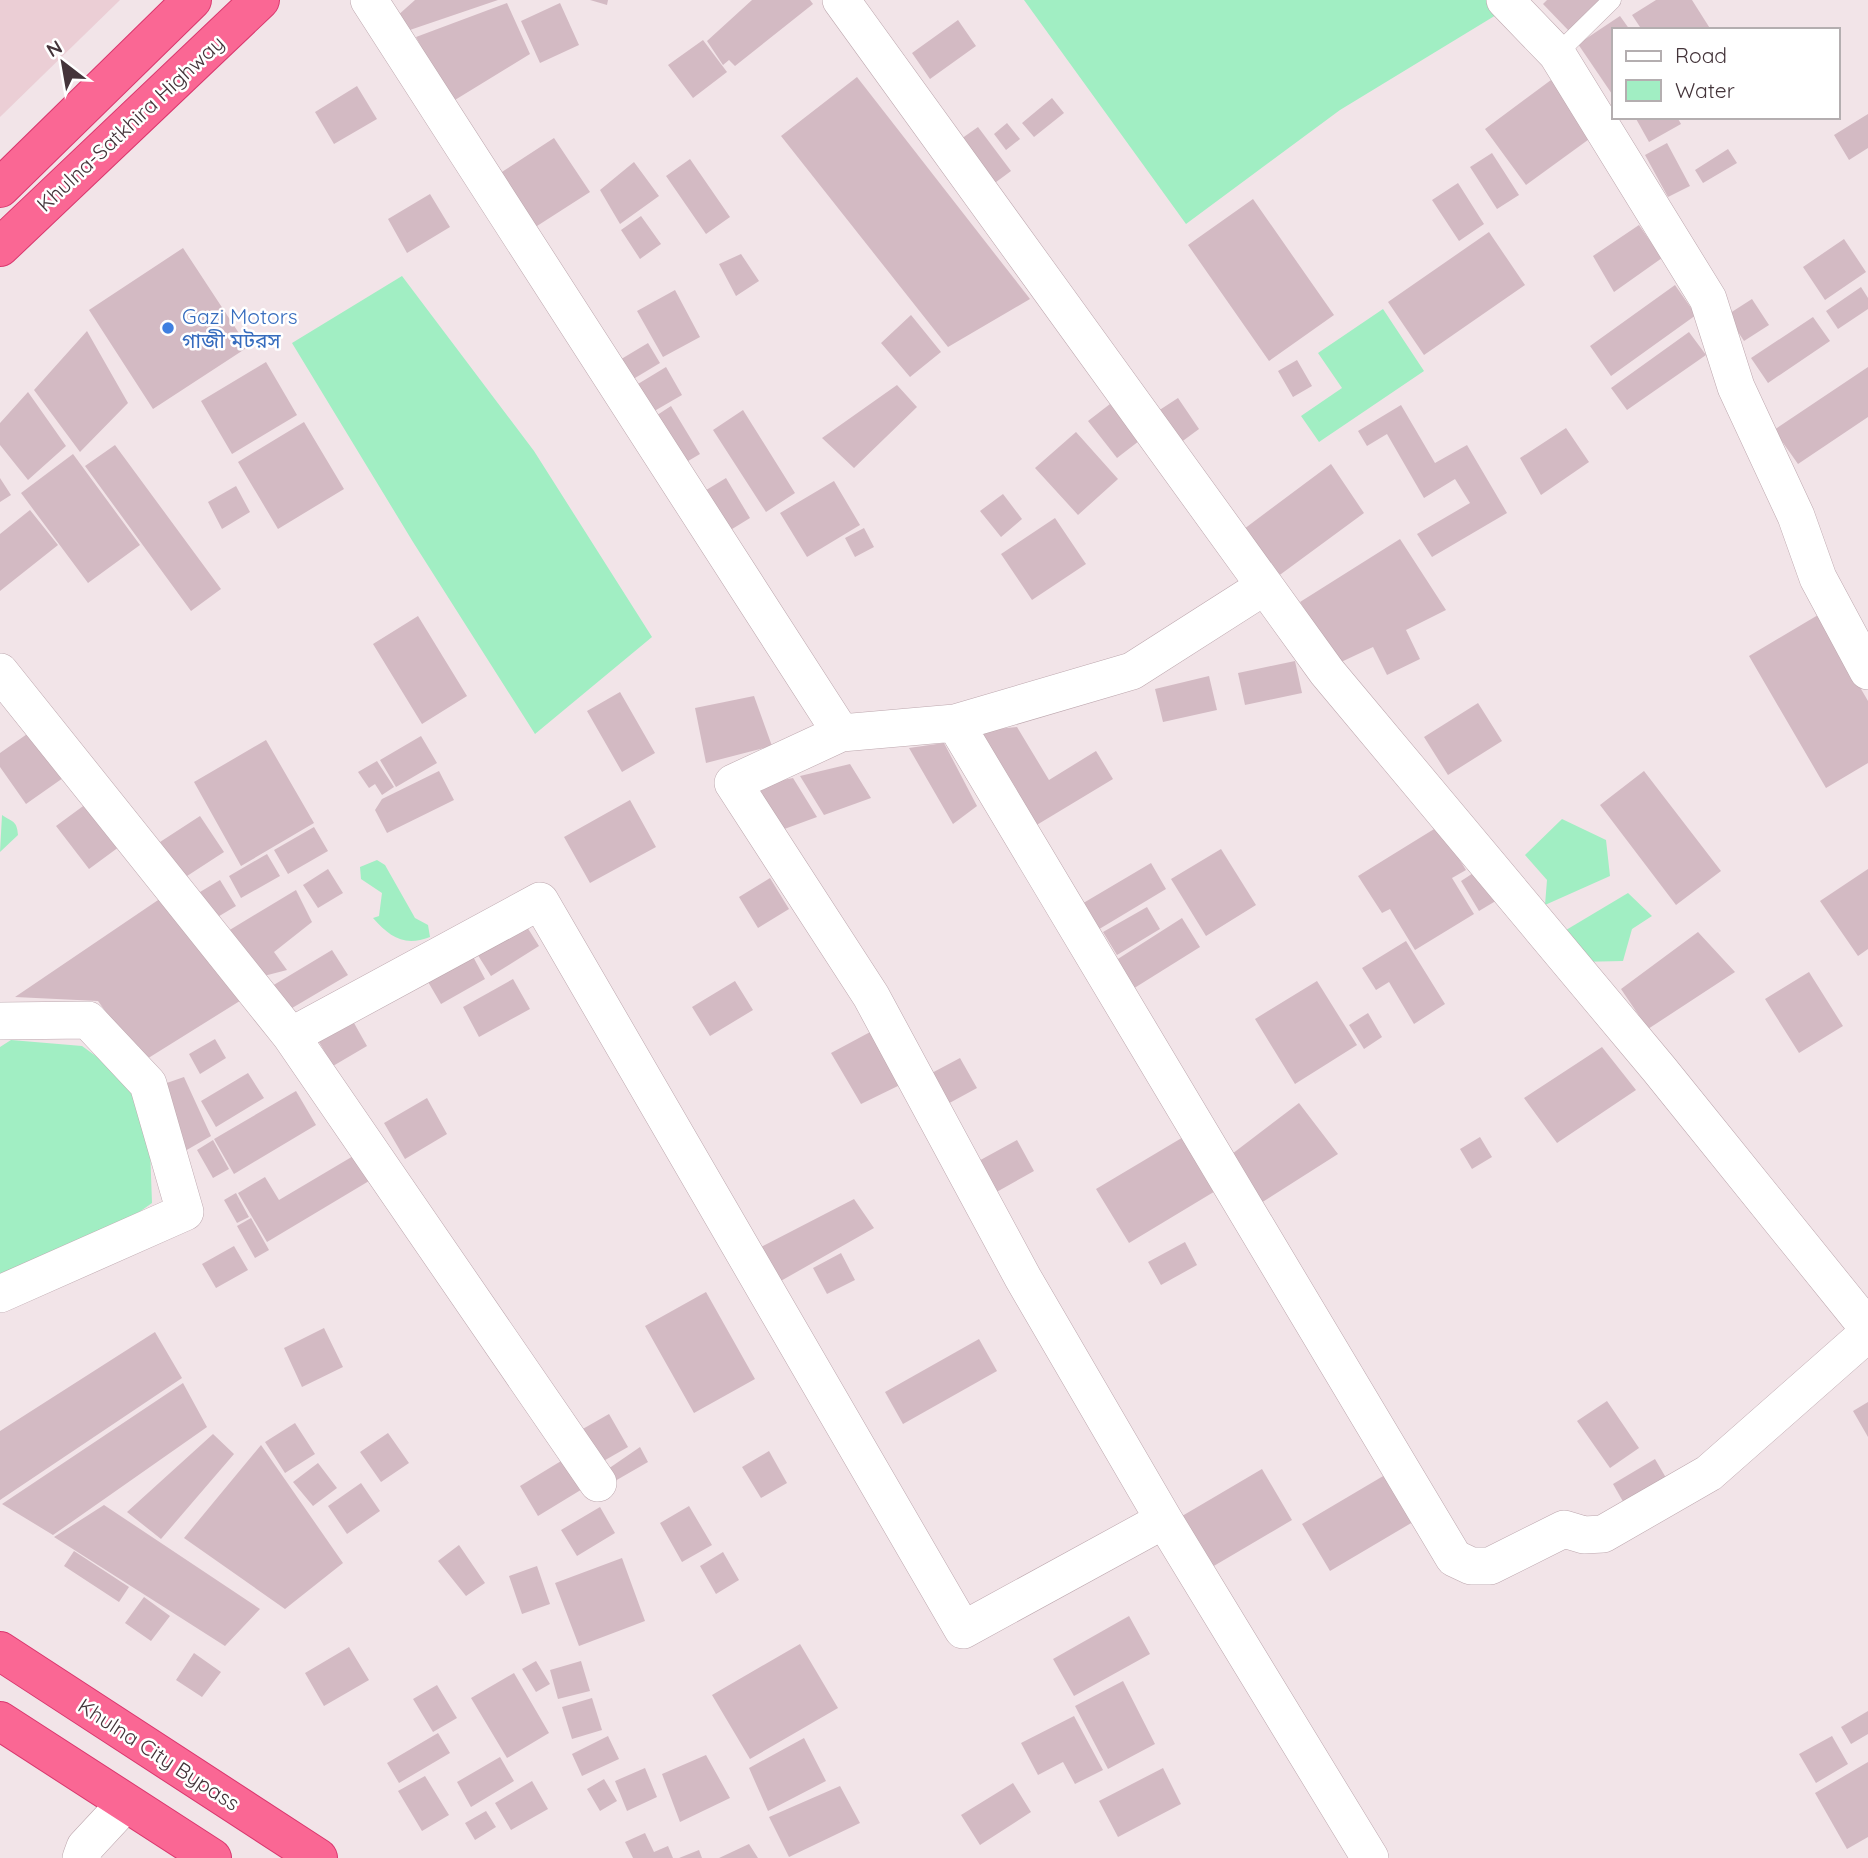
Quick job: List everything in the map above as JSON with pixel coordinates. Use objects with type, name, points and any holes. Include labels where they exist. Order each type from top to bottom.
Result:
[{"type":"highway","points":[[0,188],[192,0]]},
{"type":"highway","name":"Khulna-Satkhira Highway","points":[[0,247],[260,0]]},
{"type":"highway","name":"Khulna City Bypass","points":[[0,1651],[318,1858]]},
{"type":"highway","points":[[0,1721],[212,1858]]},
{"type":"street","points":[[369,0],[841,733]]},
{"type":"street","points":[[841,0],[1352,703],[1658,1069],[1868,1331],[1709,1473],[1603,1534],[1584,1535],[1564,1529],[1490,1566],[1471,1566],[1454,1558],[956,723]]},
{"type":"street","points":[[1505,0],[1557,54],[1708,299],[1736,387],[1796,516],[1818,578],[1868,671]]},
{"type":"street","points":[[1265,586],[1132,671],[956,723],[841,733],[733,783],[871,996],[1023,1278],[1164,1520],[1370,1858]]},
{"type":"street","points":[[0,672],[291,1036],[598,1483]]},
{"type":"street","points":[[291,1036],[540,901],[963,1630],[1164,1520]]},
{"type":"street","points":[[0,1021],[88,1020],[148,1084],[185,1212],[0,1294]]},
{"type":"street","points":[[81,1858],[85,1847],[125,1804]]},
{"type":"lane","points":[[1557,54],[1612,0]]},
{"type":"shaded area","points":[[0,0],[120,0],[0,117]]},
{"type":"water","points":[[1024,0],[1498,0],[1506,9],[1340,110],[1186,224]]},
{"type":"water","points":[[402,276],[534,451],[652,637],[535,734],[413,542],[292,343]]},
{"type":"water","points":[[1383,309],[1424,371],[1319,442],[1301,416],[1342,388],[1318,353]]},
{"type":"water","points":[[2,815],[15,824],[18,835],[0,852]]},
{"type":"water","points":[[1562,819],[1606,840],[1610,876],[1545,905],[1547,880],[1525,855]]},
{"type":"water","points":[[377,860],[385,865],[415,918],[428,925],[430,937],[413,941],[398,938],[373,918],[379,916],[382,893],[361,879],[360,867]]},
{"type":"water","points":[[1628,893],[1652,916],[1632,929],[1623,961],[1576,962],[1556,936]]},
{"type":"water","points":[[11,1040],[82,1046],[126,1078],[150,1147],[152,1203],[114,1230],[0,1278],[0,1047]]},
{"type":"building","points":[[415,0],[498,0],[401,33],[396,17]]},
{"type":"building","points":[[590,0],[608,0],[607,5]]},
{"type":"building","points":[[752,0],[810,0],[813,4],[735,66],[729,60],[723,65],[707,41]]},
{"type":"building","points":[[1547,0],[1601,0],[1569,31],[1543,4]]},
{"type":"building","points":[[1656,0],[1692,0],[1710,28],[1641,28],[1632,15]]},
{"type":"building","points":[[507,3],[530,54],[450,103],[416,37]]},
{"type":"building","points":[[560,3],[579,45],[540,63],[521,21]]},
{"type":"building","points":[[1620,16],[1629,28],[1612,28],[1612,94],[1578,44]]},
{"type":"building","points":[[958,20],[976,46],[930,79],[912,53]]},
{"type":"building","points":[[703,40],[727,72],[693,98],[668,65]]},
{"type":"building","points":[[857,77],[1030,299],[948,347],[781,136]]},
{"type":"building","points":[[1551,80],[1592,137],[1526,185],[1485,129]]},
{"type":"building","points":[[357,86],[377,119],[334,144],[315,112]]},
{"type":"building","points":[[1052,98],[1064,113],[1034,137],[1022,123]]},
{"type":"building","points":[[1868,114],[1868,148],[1849,160],[1834,135]]},
{"type":"building","points":[[1636,119],[1678,119],[1681,124],[1649,142]]},
{"type":"building","points":[[1007,123],[1020,139],[1006,150],[994,134]]},
{"type":"building","points":[[978,127],[1011,171],[984,191],[951,146]]},
{"type":"building","points":[[554,138],[590,192],[523,235],[488,181]]},
{"type":"building","points":[[1667,143],[1690,186],[1668,197],[1645,155]]},
{"type":"building","points":[[1728,149],[1737,163],[1703,183],[1695,170]]},
{"type":"building","points":[[1492,153],[1519,195],[1497,209],[1470,167]]},
{"type":"building","points":[[690,159],[730,217],[706,234],[666,176]]},
{"type":"building","points":[[634,162],[659,196],[620,224],[600,190]]},
{"type":"building","points":[[1458,183],[1484,224],[1459,241],[1432,200]]},
{"type":"building","points":[[430,194],[450,227],[407,253],[388,219]]},
{"type":"building","points":[[1253,199],[1334,315],[1269,361],[1188,245]]},
{"type":"building","points":[[641,216],[661,244],[640,259],[621,230]]},
{"type":"building","points":[[1639,225],[1662,258],[1614,292],[1593,256]]},
{"type":"building","points":[[1489,232],[1525,285],[1424,355],[1388,302]]},
{"type":"building","points":[[1844,239],[1866,272],[1825,300],[1803,267]]},
{"type":"building","name":"Gazi Motors গাজী মটরস","points":[[183,248],[248,347],[153,409],[89,310]]},
{"type":"building","points":[[741,254],[759,281],[736,296],[719,264]]},
{"type":"building","points":[[1675,285],[1696,315],[1611,376],[1590,346]]},
{"type":"building","points":[[1861,287],[1868,298],[1868,309],[1838,329],[1826,311]]},
{"type":"building","points":[[675,290],[700,337],[663,357],[637,311]]},
{"type":"building","points":[[1752,299],[1769,325],[1744,341],[1727,315]]},
{"type":"building","points":[[911,315],[941,352],[910,377],[881,343]]},
{"type":"building","points":[[1813,317],[1830,341],[1768,383],[1751,358]]},
{"type":"building","points":[[87,331],[128,403],[80,452],[34,390]]},
{"type":"building","points":[[1689,332],[1706,355],[1627,410],[1611,388]]},
{"type":"building","points":[[648,343],[660,363],[630,381],[618,361]]},
{"type":"building","points":[[1297,360],[1312,386],[1293,397],[1278,371]]},
{"type":"building","points":[[266,362],[297,415],[232,454],[201,401]]},
{"type":"building","points":[[666,367],[682,395],[644,417],[628,390]]},
{"type":"building","points":[[1868,367],[1868,417],[1798,464],[1774,430]]},
{"type":"building","points":[[897,385],[917,407],[854,468],[822,438]]},
{"type":"building","points":[[28,392],[66,446],[28,480],[0,445],[0,423]]},
{"type":"building","points":[[1178,398],[1199,429],[1180,443],[1158,411]]},
{"type":"building","points":[[1110,404],[1139,441],[1117,458],[1088,421]]},
{"type":"building","points":[[1401,405],[1435,463],[1467,445],[1507,513],[1432,557],[1417,534],[1470,503],[1455,479],[1424,498],[1387,434],[1367,446],[1358,431]]},
{"type":"building","points":[[671,406],[700,454],[678,467],[648,421]]},
{"type":"building","points":[[743,410],[795,493],[766,512],[713,430]]},
{"type":"building","points":[[304,422],[344,489],[278,529],[238,462]]},
{"type":"building","points":[[1566,428],[1589,462],[1541,495],[1520,458]]},
{"type":"building","points":[[1076,432],[1118,479],[1078,515],[1035,468]]},
{"type":"building","points":[[115,445],[221,589],[191,611],[85,466]]},
{"type":"building","points":[[73,454],[140,545],[88,583],[21,493]]},
{"type":"building","points":[[1331,464],[1364,513],[1277,577],[1244,529]]},
{"type":"building","points":[[0,478],[11,495],[0,502]]},
{"type":"building","points":[[726,478],[750,518],[724,534],[698,495]]},
{"type":"building","points":[[834,481],[860,525],[807,557],[780,513]]},
{"type":"building","points":[[236,486],[250,512],[222,529],[208,502]]},
{"type":"building","points":[[1003,494],[1022,519],[1001,537],[980,511]]},
{"type":"building","points":[[30,510],[58,545],[0,591],[0,534]]},
{"type":"building","points":[[1055,518],[1086,564],[1032,600],[1001,554]]},
{"type":"building","points":[[864,528],[874,547],[855,557],[845,538]]},
{"type":"building","points":[[1400,539],[1446,610],[1406,630],[1420,659],[1387,675],[1373,647],[1339,663],[1300,602]]},
{"type":"building","points":[[1818,615],[1868,701],[1868,763],[1826,788],[1749,656]]},
{"type":"building","points":[[418,616],[467,696],[422,724],[373,644]]},
{"type":"building","points":[[1295,661],[1302,693],[1245,705],[1238,673]]},
{"type":"building","points":[[1209,676],[1217,710],[1163,722],[1155,689]]},
{"type":"building","points":[[620,692],[655,753],[622,772],[587,711]]},
{"type":"building","points":[[754,696],[772,746],[706,763],[695,708]]},
{"type":"building","points":[[1478,703],[1502,741],[1448,775],[1424,737]]},
{"type":"building","points":[[1017,727],[1049,780],[1096,751],[1113,779],[1035,826],[976,731]]},
{"type":"building","points":[[30,732],[63,778],[26,804],[0,767],[0,753]]},
{"type":"building","points":[[421,736],[437,763],[396,787],[380,760]]},
{"type":"building","points":[[266,740],[314,823],[241,866],[194,782]]},
{"type":"building","points":[[944,743],[977,806],[953,824],[909,748]]},
{"type":"building","points":[[377,761],[394,787],[382,795],[375,784],[369,788],[358,772]]},
{"type":"building","points":[[850,764],[871,798],[824,815],[800,776]]},
{"type":"building","points":[[439,771],[454,800],[387,833],[375,810],[382,799]]},
{"type":"building","points":[[1644,771],[1721,871],[1676,905],[1600,805]]},
{"type":"building","points":[[793,778],[817,817],[779,831],[751,786]]},
{"type":"building","points":[[630,800],[656,847],[590,883],[564,837]]},
{"type":"building","points":[[90,801],[123,844],[89,869],[56,826]]},
{"type":"building","points":[[200,816],[224,852],[184,878],[160,842]]},
{"type":"building","points":[[1439,826],[1466,870],[1452,878],[1474,914],[1415,950],[1390,909],[1382,913],[1358,876]]},
{"type":"building","points":[[314,827],[328,851],[288,874],[274,850]]},
{"type":"building","points":[[1221,849],[1256,905],[1206,936],[1171,879]]},
{"type":"building","points":[[267,854],[280,876],[241,898],[229,876]]},
{"type":"building","points":[[1151,863],[1166,889],[1096,931],[1080,905]]},
{"type":"building","points":[[1481,868],[1499,899],[1479,911],[1461,881]]},
{"type":"building","points":[[328,869],[343,893],[318,908],[303,885]]},
{"type":"building","points":[[1868,869],[1868,949],[1858,956],[1820,901]]},
{"type":"building","points":[[770,878],[789,909],[758,928],[739,897]]},
{"type":"building","points":[[220,880],[236,906],[216,918],[200,892]]},
{"type":"building","points":[[296,890],[312,922],[274,952],[287,970],[260,977],[228,931]]},
{"type":"building","points":[[167,894],[243,999],[142,1062],[98,1001],[15,997]]},
{"type":"building","points":[[1147,907],[1160,929],[1117,955],[1103,932]]},
{"type":"building","points":[[1182,918],[1200,947],[1128,992],[1110,964]]},
{"type":"building","points":[[522,919],[539,946],[491,976],[474,949]]},
{"type":"building","points":[[1698,932],[1735,972],[1648,1029],[1621,989]]},
{"type":"building","points":[[1406,941],[1445,1004],[1414,1024],[1389,982],[1376,990],[1362,968]]},
{"type":"building","points":[[469,949],[485,979],[441,1004],[424,975]]},
{"type":"building","points":[[332,950],[348,975],[287,1011],[272,986]]},
{"type":"building","points":[[1809,972],[1843,1026],[1799,1053],[1765,999]]},
{"type":"building","points":[[513,979],[530,1009],[479,1037],[463,1007]]},
{"type":"building","points":[[735,981],[753,1010],[710,1036],[692,1007]]},
{"type":"building","points":[[1317,981],[1357,1045],[1295,1084],[1255,1019]]},
{"type":"building","points":[[1368,1013],[1382,1037],[1364,1049],[1349,1025]]},
{"type":"building","points":[[354,1023],[367,1046],[333,1066],[319,1042]]},
{"type":"building","points":[[872,1031],[904,1083],[861,1104],[831,1053]]},
{"type":"building","points":[[215,1039],[226,1058],[200,1074],[189,1054]]},
{"type":"building","points":[[1602,1047],[1636,1090],[1557,1143],[1524,1098]]},
{"type":"building","points":[[960,1058],[977,1088],[944,1106],[928,1075]]},
{"type":"building","points":[[248,1073],[264,1098],[216,1127],[201,1101]]},
{"type":"building","points":[[184,1077],[211,1136],[185,1151],[161,1085]]},
{"type":"building","points":[[296,1091],[316,1125],[234,1174],[214,1139]]},
{"type":"building","points":[[427,1098],[447,1134],[405,1159],[384,1123]]},
{"type":"building","points":[[1299,1103],[1338,1154],[1261,1203],[1232,1154]]},
{"type":"building","points":[[1185,1136],[1217,1190],[1129,1243],[1096,1189]]},
{"type":"building","points":[[1480,1137],[1492,1157],[1472,1169],[1460,1149]]},
{"type":"building","points":[[213,1140],[229,1169],[213,1178],[197,1150]]},
{"type":"building","points":[[1017,1140],[1034,1171],[993,1194],[975,1163]]},
{"type":"building","points":[[360,1152],[374,1178],[267,1242],[238,1193],[265,1177],[279,1200]]},
{"type":"building","points":[[236,1193],[249,1217],[237,1223],[224,1200]]},
{"type":"building","points":[[854,1199],[874,1228],[779,1282],[759,1248]]},
{"type":"building","points":[[251,1218],[269,1250],[255,1258],[237,1226]]},
{"type":"building","points":[[1185,1242],[1197,1265],[1161,1285],[1148,1262]]},
{"type":"building","points":[[234,1246],[248,1270],[216,1288],[202,1264]]},
{"type":"building","points":[[841,1253],[855,1280],[827,1294],[813,1268]]},
{"type":"building","points":[[706,1292],[755,1379],[694,1413],[645,1326]]},
{"type":"building","points":[[324,1328],[343,1367],[302,1387],[284,1348]]},
{"type":"building","points":[[155,1332],[182,1378],[0,1500],[0,1431]]},
{"type":"building","points":[[979,1339],[997,1371],[903,1424],[885,1392]]},
{"type":"building","points":[[183,1383],[207,1427],[53,1535],[2,1504]]},
{"type":"building","points":[[1607,1401],[1639,1448],[1610,1468],[1577,1421]]},
{"type":"building","points":[[1868,1402],[1868,1437],[1853,1411]]},
{"type":"building","points":[[609,1414],[628,1447],[600,1463],[581,1430]]},
{"type":"building","points":[[295,1423],[315,1454],[285,1473],[265,1442]]},
{"type":"building","points":[[388,1433],[409,1463],[381,1482],[360,1452]]},
{"type":"building","points":[[213,1434],[234,1454],[161,1539],[127,1512]]},
{"type":"building","points":[[261,1445],[343,1563],[285,1609],[184,1538]]},
{"type":"building","points":[[640,1447],[648,1462],[615,1481],[608,1469]]},
{"type":"building","points":[[769,1451],[787,1483],[761,1498],[742,1467]]},
{"type":"building","points":[[566,1458],[584,1488],[538,1516],[520,1486]]},
{"type":"building","points":[[1655,1459],[1672,1488],[1629,1512],[1613,1484]]},
{"type":"building","points":[[318,1463],[337,1488],[313,1506],[293,1482]]},
{"type":"building","points":[[1262,1469],[1292,1520],[1207,1570],[1177,1519]]},
{"type":"building","points":[[1390,1472],[1418,1519],[1330,1571],[1302,1524]]},
{"type":"building","points":[[361,1483],[380,1511],[347,1534],[328,1506]]},
{"type":"building","points":[[104,1505],[260,1609],[225,1646],[54,1537]]},
{"type":"building","points":[[689,1506],[712,1545],[682,1562],[660,1523]]},
{"type":"building","points":[[600,1507],[615,1533],[577,1556],[561,1530]]},
{"type":"building","points":[[459,1545],[485,1583],[466,1596],[438,1561]]},
{"type":"building","points":[[74,1551],[129,1587],[119,1602],[64,1566]]},
{"type":"building","points":[[723,1552],[739,1580],[716,1594],[700,1566]]},
{"type":"building","points":[[622,1558],[645,1621],[579,1646],[555,1583]]},
{"type":"building","points":[[537,1566],[550,1604],[522,1614],[509,1576]]},
{"type":"building","points":[[144,1597],[170,1616],[151,1641],[125,1623]]},
{"type":"building","points":[[1129,1616],[1150,1654],[1074,1696],[1053,1659]]},
{"type":"building","points":[[800,1644],[838,1708],[750,1759],[712,1695]]},
{"type":"building","points":[[349,1647],[369,1680],[324,1706],[305,1673]]},
{"type":"building","points":[[194,1653],[221,1672],[202,1697],[176,1680]]},
{"type":"building","points":[[536,1661],[550,1684],[536,1692],[522,1669]]},
{"type":"building","points":[[581,1661],[590,1691],[558,1699],[550,1670]]},
{"type":"building","points":[[514,1673],[549,1733],[507,1758],[471,1698]]},
{"type":"building","points":[[1123,1681],[1155,1744],[1108,1769],[1075,1706]]},
{"type":"building","points":[[437,1685],[457,1718],[433,1732],[413,1699]]},
{"type":"building","points":[[592,1698],[602,1730],[572,1739],[562,1707]]},
{"type":"building","points":[[1868,1711],[1868,1734],[1851,1744],[1841,1727]]},
{"type":"building","points":[[1074,1716],[1103,1770],[1075,1784],[1063,1762],[1038,1775],[1021,1743]]},
{"type":"building","points":[[438,1733],[450,1753],[399,1783],[387,1763]]},
{"type":"building","points":[[608,1736],[619,1759],[582,1776],[572,1754]]},
{"type":"building","points":[[1832,1736],[1848,1764],[1816,1783],[1799,1754]]},
{"type":"building","points":[[804,1738],[826,1781],[768,1811],[749,1768]]},
{"type":"building","points":[[706,1755],[730,1798],[680,1822],[662,1774]]},
{"type":"building","points":[[500,1757],[514,1781],[471,1807],[457,1782]]},
{"type":"building","points":[[1868,1762],[1868,1837],[1847,1849],[1815,1793]]},
{"type":"building","points":[[645,1768],[657,1797],[627,1811],[615,1781]]},
{"type":"building","points":[[1163,1768],[1181,1804],[1118,1837],[1099,1801]]},
{"type":"building","points":[[425,1776],[449,1815],[422,1831],[398,1791]]},
{"type":"building","points":[[604,1779],[617,1801],[600,1811],[587,1789]]},
{"type":"building","points":[[532,1781],[548,1809],[511,1830],[495,1803]]},
{"type":"building","points":[[1013,1783],[1031,1812],[980,1845],[961,1815]]},
{"type":"building","points":[[840,1786],[860,1823],[789,1857],[769,1817]]},
{"type":"building","points":[[486,1811],[496,1827],[475,1840],[465,1823]]},
{"type":"building","points":[[645,1833],[654,1852],[668,1846],[673,1858],[633,1858],[625,1842]]},
{"type":"building","points":[[749,1844],[758,1858],[719,1858]]},
{"type":"building","points":[[699,1850],[702,1858],[679,1858]]},
{"type":"place","name":"Gazi Motors গাজী মটরস","points":[[168,328]]}]
